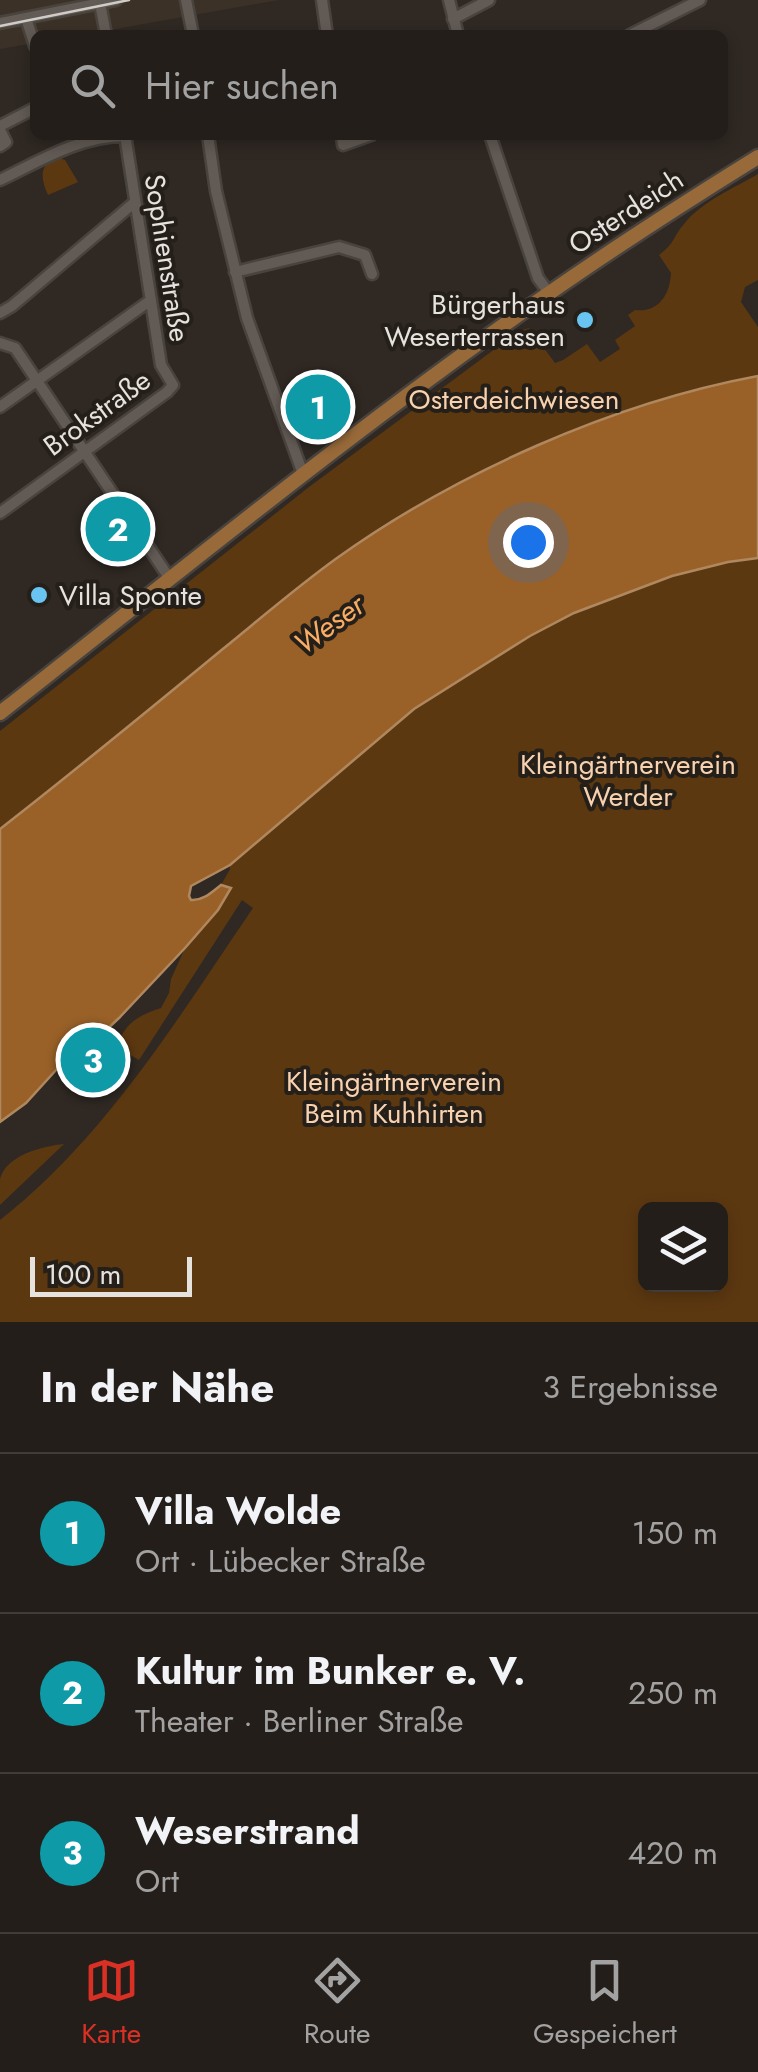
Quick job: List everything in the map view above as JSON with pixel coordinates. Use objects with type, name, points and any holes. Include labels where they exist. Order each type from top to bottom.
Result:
[{"type":"main road","name":"Osterdeich","points":[[0,713],[303,474],[548,294],[758,157]]},
{"type":"street","points":[[0,23],[116,0]]},
{"type":"street","points":[[186,0],[192,30]]},
{"type":"street","points":[[322,0],[326,30]]},
{"type":"street","points":[[447,0],[457,30]]},
{"type":"street","points":[[454,18],[489,0]]},
{"type":"street","points":[[640,30],[700,0]]},
{"type":"street","points":[[100,4],[105,30]]},
{"type":"street","points":[[26,18],[30,30]]},
{"type":"street","points":[[0,146],[6,142],[0,128],[30,111]]},
{"type":"street","points":[[0,180],[92,140]]},
{"type":"street","name":"Sophienstraße","points":[[126,140],[161,365],[173,386]]},
{"type":"street","points":[[209,140],[216,191],[250,330],[303,474]]},
{"type":"street","points":[[492,140],[538,278],[548,294]]},
{"type":"street","points":[[0,313],[135,202]]},
{"type":"street","points":[[235,272],[339,248],[365,255],[372,274]]},
{"type":"street","points":[[0,407],[151,300]]},
{"type":"street","points":[[0,344],[16,348],[170,579]]},
{"type":"street","name":"Brokstraße","points":[[0,512],[173,386]]},
{"type":"shaded area","points":[[0,0],[279,0],[110,30],[30,30],[30,44],[0,49]]},
{"type":"green space","points":[[57,157],[65,160],[78,182],[48,195],[43,173]]},
{"type":"green space","name":"Osterdeichwiesen","points":[[758,174],[758,280],[745,287],[741,302],[758,327],[758,376],[648,404],[538,445],[484,470],[383,527],[300,586],[0,829],[0,731],[309,487],[519,331],[529,328],[555,363],[587,344],[600,362],[620,349],[615,340],[635,326],[628,315],[656,305],[668,288],[671,273],[659,255],[699,209]]},
{"type":"green space","name":"Kleingärtnerverein Beim Kuhhirten","points":[[758,558],[758,1322],[0,1322],[0,1220],[74,1152],[107,1114],[253,908],[242,900],[139,1060],[125,1052],[114,1054],[130,1024],[161,1008],[185,948],[218,910],[230,887],[221,885],[230,865],[414,709],[574,613],[673,576]]},
{"type":"green space","points":[[64,1144],[0,1205],[0,1179],[10,1164],[36,1150]]},
{"type":"water","name":"Weser","points":[[758,376],[758,558],[672,576],[574,613],[414,709],[230,865],[191,886],[191,900],[203,898],[221,885],[231,888],[218,910],[119,1018],[0,1122],[0,829],[337,558],[433,497],[592,423],[703,388]]},
{"type":"tram line","points":[[0,26],[129,0]]},
{"type":"place","name":"Bürgerhaus Weserterrassen","points":[[585,320]]},
{"type":"place","name":"Villa Wolde","points":[[318,407]]},
{"type":"place","name":"Kultur im Bunker e. V.","points":[[118,529]]},
{"type":"place","name":"Villa Sponte","points":[[39,595]]},
{"type":"place","name":"Weserstrand","points":[[93,1060]]},
{"type":"park label","name":"Kleingärtnerverein Werder","points":[[628,780]]}]
